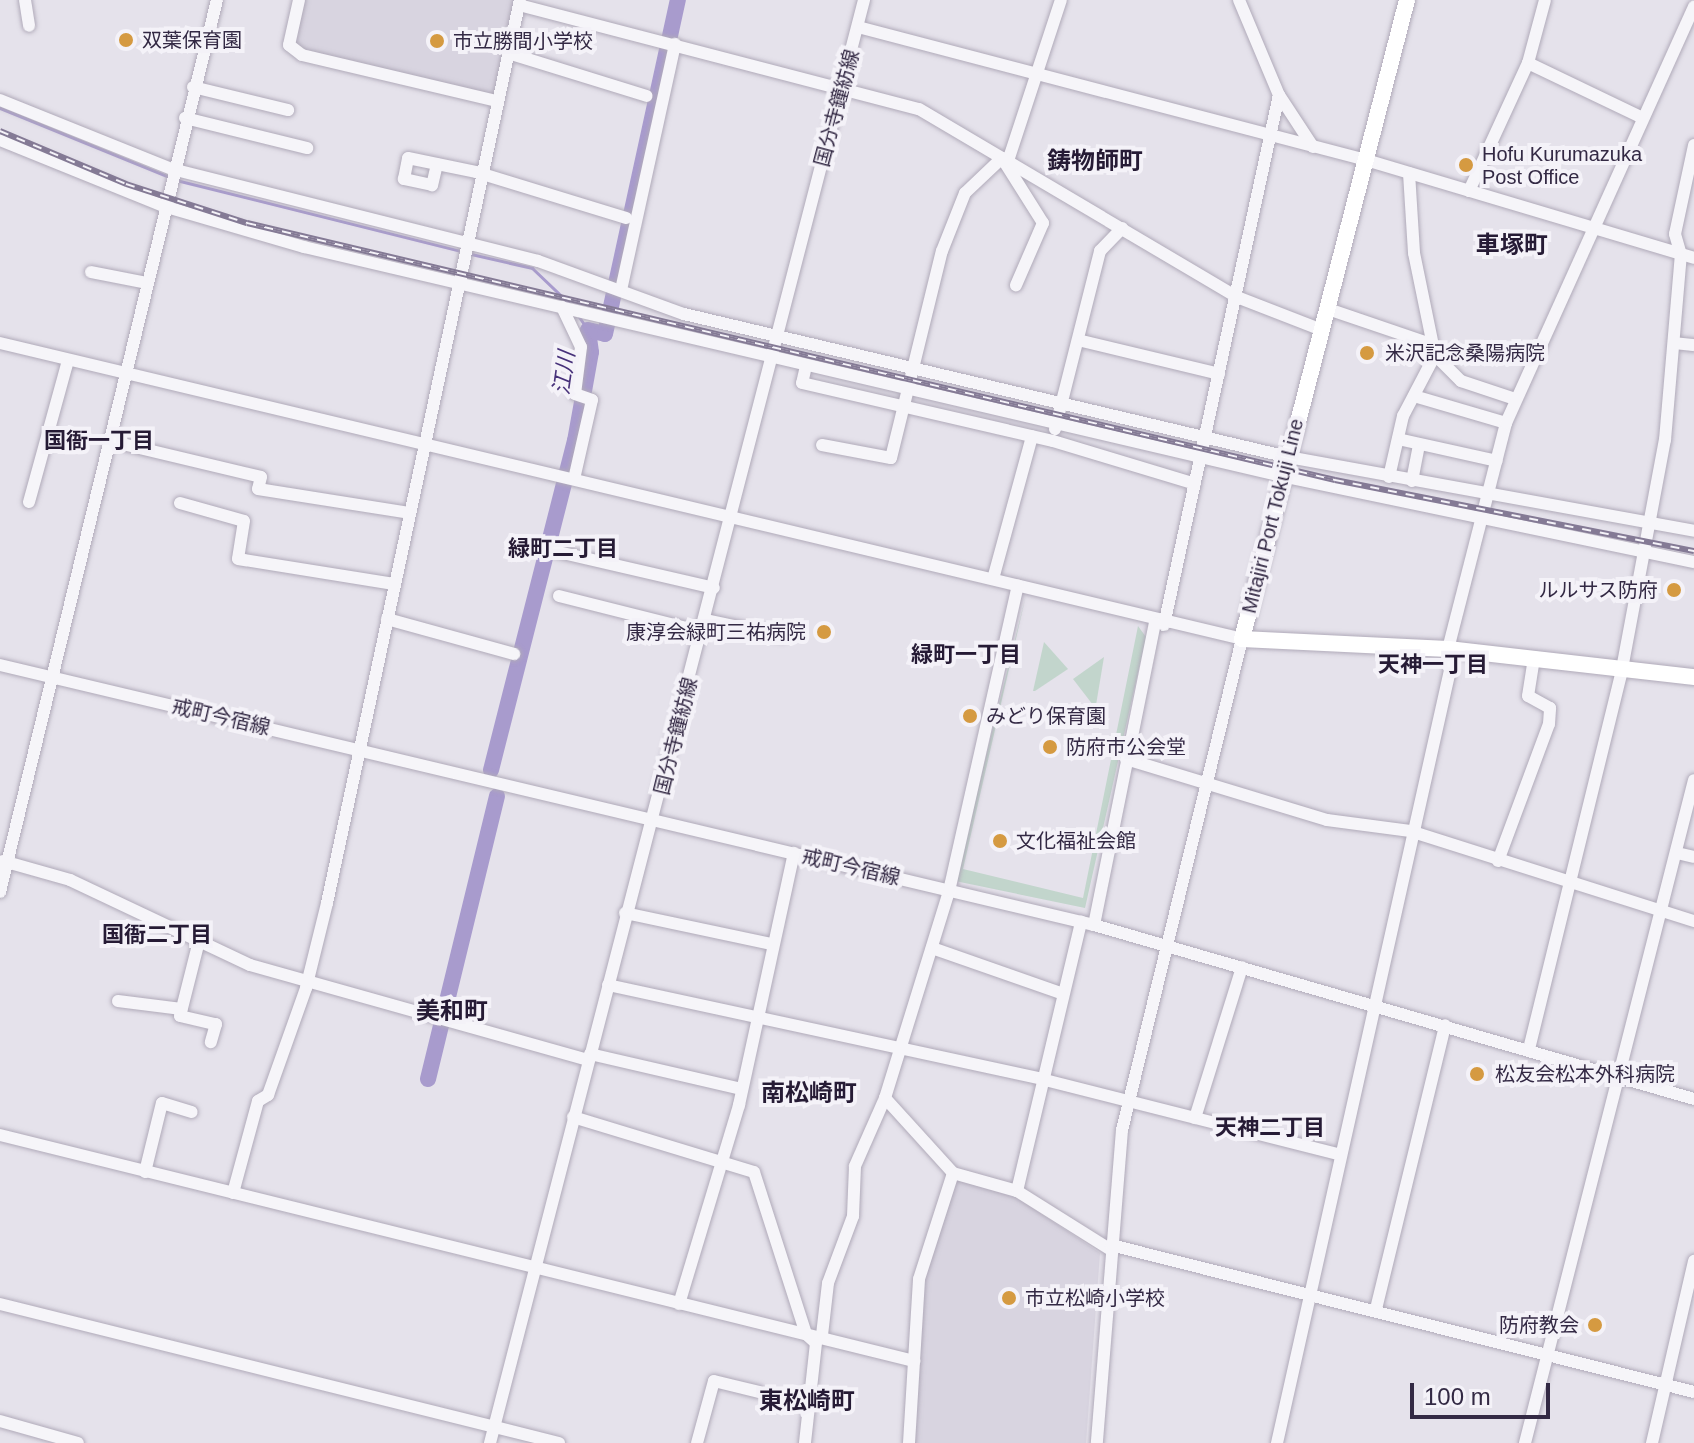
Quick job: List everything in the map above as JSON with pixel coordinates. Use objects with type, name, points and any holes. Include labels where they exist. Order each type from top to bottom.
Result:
[{"type":"main road","name":"Mitajiri Port Tokuji Line","points":[[1407,0],[1242,639],[1448,649],[1694,677]]},
{"type":"street","points":[[25,0],[29,26]]},
{"type":"street","points":[[0,892],[4,861],[55,678],[172,169],[217,0]]},
{"type":"street","points":[[299,0],[289,45],[302,55],[497,101]]},
{"type":"street","name":"国分寺鐘紡線","points":[[490,1443],[625,913],[654,818],[733,516],[864,0]]},
{"type":"street","points":[[822,445],[891,458],[942,251],[965,193],[1005,160],[1039,73],[1061,0]]},
{"type":"street","points":[[1239,0],[1279,95],[1313,147]]},
{"type":"street","points":[[1469,191],[1528,63],[1545,0]]},
{"type":"street","points":[[233,1193],[258,1101],[268,1095],[307,980],[520,3],[919,109],[1237,297],[1322,330]]},
{"type":"street","points":[[1277,1443],[1337,1154],[1450,670],[1448,649],[1506,423],[1694,7]]},
{"type":"street","points":[[858,27],[1366,160],[1688,256]]},
{"type":"street","points":[[623,322],[625,294],[675,44]]},
{"type":"street","points":[[508,53],[647,96]]},
{"type":"street","points":[[1528,63],[1643,118]]},
{"type":"street","points":[[193,87],[288,110]]},
{"type":"street","points":[[1017,1191],[1041,1079],[1063,994],[1087,923],[1195,484],[1237,297],[1244,235],[1273,136],[1279,95]]},
{"type":"street","points":[[2,105],[172,169],[467,245],[779,337],[1288,457],[1694,531]]},
{"type":"street","points":[[185,118],[307,148]]},
{"type":"street","points":[[0,140],[163,206],[459,284],[1282,476],[1483,521],[1694,562]]},
{"type":"street","points":[[1529,1049],[1622,669],[1649,523],[1688,256],[1675,234],[1694,145]]},
{"type":"street","points":[[1005,160],[1043,223],[1016,285]]},
{"type":"street","points":[[437,164],[626,218]]},
{"type":"street","points":[[1389,477],[1398,439],[1433,349],[1409,173]]},
{"type":"street","points":[[1053,441],[1056,424],[1067,405],[1100,251],[1122,228]]},
{"type":"street","points":[[91,272],[147,283]]},
{"type":"street","points":[[562,307],[581,347],[575,394],[592,400],[574,479]]},
{"type":"street","points":[[1328,309],[1433,349],[1461,381],[1515,399]]},
{"type":"street","points":[[1082,341],[1219,374]]},
{"type":"street","points":[[0,343],[128,371],[424,447],[733,516],[993,579],[1160,624],[1242,639],[1161,944],[1127,1102],[1111,1248],[1097,1443]]},
{"type":"street","points":[[1674,343],[1694,345]]},
{"type":"street","points":[[29,502],[68,360]]},
{"type":"street","points":[[806,366],[802,383],[1053,441],[1195,484]]},
{"type":"street","points":[[1414,396],[1506,423]]},
{"type":"street","points":[[993,579],[1032,436]]},
{"type":"street","points":[[1398,439],[1497,461]]},
{"type":"street","points":[[110,441],[261,477],[258,489],[409,513]]},
{"type":"street","points":[[1412,481],[1419,445]]},
{"type":"street","points":[[180,503],[244,521],[238,559],[394,584]]},
{"type":"street","points":[[554,551],[714,588]]},
{"type":"street","points":[[822,1335],[828,1283],[853,1216],[855,1166],[885,1098],[949,891],[1018,586]]},
{"type":"street","points":[[559,596],[704,626],[782,636]]},
{"type":"street","points":[[387,619],[514,654]]},
{"type":"street","points":[[1498,861],[1549,724],[1550,708],[1528,696],[1534,659]]},
{"type":"street","name":"戒町今宿線","points":[[0,665],[1087,923],[1694,1099]]},
{"type":"street","points":[[1126,759],[1327,820],[1410,831],[1571,885],[1694,921]]},
{"type":"street","points":[[1525,1443],[1663,912],[1694,780]]},
{"type":"street","points":[[679,1304],[718,1157],[742,1089],[771,944],[794,853]]},
{"type":"street","points":[[1677,853],[1694,857]]},
{"type":"street","points":[[4,861],[70,880],[199,941],[307,980],[589,1057],[742,1089]]},
{"type":"street","points":[[625,913],[771,944]]},
{"type":"street","points":[[199,941],[180,1016],[216,1024],[211,1042]]},
{"type":"street","points":[[932,948],[1063,994]]},
{"type":"street","points":[[1195,1118],[1242,967]]},
{"type":"street","points":[[608,985],[1041,1079],[1337,1154]]},
{"type":"street","points":[[118,1001],[181,1009]]},
{"type":"street","points":[[1376,1309],[1445,1025]]},
{"type":"street","points":[[885,1098],[953,1173],[1017,1191],[1111,1248],[1376,1309],[1665,1387],[1694,1392]]},
{"type":"street","points":[[145,1172],[162,1103],[192,1112]]},
{"type":"street","points":[[573,1117],[718,1157],[754,1172],[806,1334],[816,1343],[805,1443]]},
{"type":"street","points":[[0,1135],[679,1304],[806,1334],[822,1335],[914,1361]]},
{"type":"street","points":[[909,1443],[919,1279],[953,1173]]},
{"type":"street","points":[[1652,1443],[1694,1261]]},
{"type":"street","points":[[0,1304],[495,1424],[559,1443]]},
{"type":"street","points":[[697,1443],[714,1381],[759,1392]]},
{"type":"street","points":[[0,1421],[78,1443]]},
{"type":"shaded area","points":[[299,0],[520,0],[497,101],[289,45]]},
{"type":"shaded area","name":"市立松崎小学校","points":[[956,1179],[1016,1197],[1100,1253],[1086,1443],[914,1443],[922,1281]]},
{"type":"green space","points":[[1026,595],[963,869],[1083,898],[1138,626],[1146,637],[1085,908],[955,881]]},
{"type":"green space","points":[[1044,642],[1068,669],[1033,691]]},
{"type":"green space","points":[[1104,657],[1096,705],[1093,705],[1073,679]]},
{"type":"waterway","name":"江川","points":[[491,770],[575,441],[591,352],[588,330],[605,334],[678,0]]},
{"type":"waterway","points":[[0,108],[169,177]]},
{"type":"waterway","points":[[176,180],[464,252]]},
{"type":"waterway","points":[[471,254],[532,268],[573,307]]},
{"type":"waterway","points":[[579,317],[588,330]]},
{"type":"waterway","name":"江川","points":[[428,1079],[497,796]]},
{"type":"railway","points":[[0,131],[126,184],[247,223],[1335,480],[1694,551]]},
{"type":"place","name":"双葉保育園","points":[[126,40]]},
{"type":"place","name":"市立勝間小学校","points":[[437,41]]},
{"type":"place","name":"Hofu Kurumazuka Post Office","points":[[1466,165]]},
{"type":"place","name":"米沢記念桑陽病院","points":[[1367,353]]},
{"type":"place","name":"ルルサス防府","points":[[1674,590]]},
{"type":"place","name":"康淳会緑町三祐病院","points":[[824,632]]},
{"type":"place","name":"みどり保育園","points":[[970,716]]},
{"type":"place","name":"防府市公会堂","points":[[1050,747]]},
{"type":"place","name":"文化福祉会館","points":[[1000,841]]},
{"type":"place","name":"松友会松本外科病院","points":[[1477,1074]]},
{"type":"place","name":"市立松崎小学校","points":[[1009,1298]]},
{"type":"place","name":"防府教会","points":[[1595,1325]]},
{"type":"district","name":"鋳物師町","points":[[1095,161]]},
{"type":"district","name":"車塚町","points":[[1512,245]]},
{"type":"district","name":"国衙一丁目","points":[[99,441]]},
{"type":"district","name":"緑町二丁目","points":[[563,549]]},
{"type":"district","name":"緑町一丁目","points":[[966,655]]},
{"type":"district","name":"天神一丁目","points":[[1433,665]]},
{"type":"district","name":"国衙二丁目","points":[[157,935]]},
{"type":"district","name":"美和町","points":[[452,1011]]},
{"type":"district","name":"南松崎町","points":[[809,1093]]},
{"type":"district","name":"天神二丁目","points":[[1270,1128]]},
{"type":"district","name":"東松崎町","points":[[807,1401]]}]
